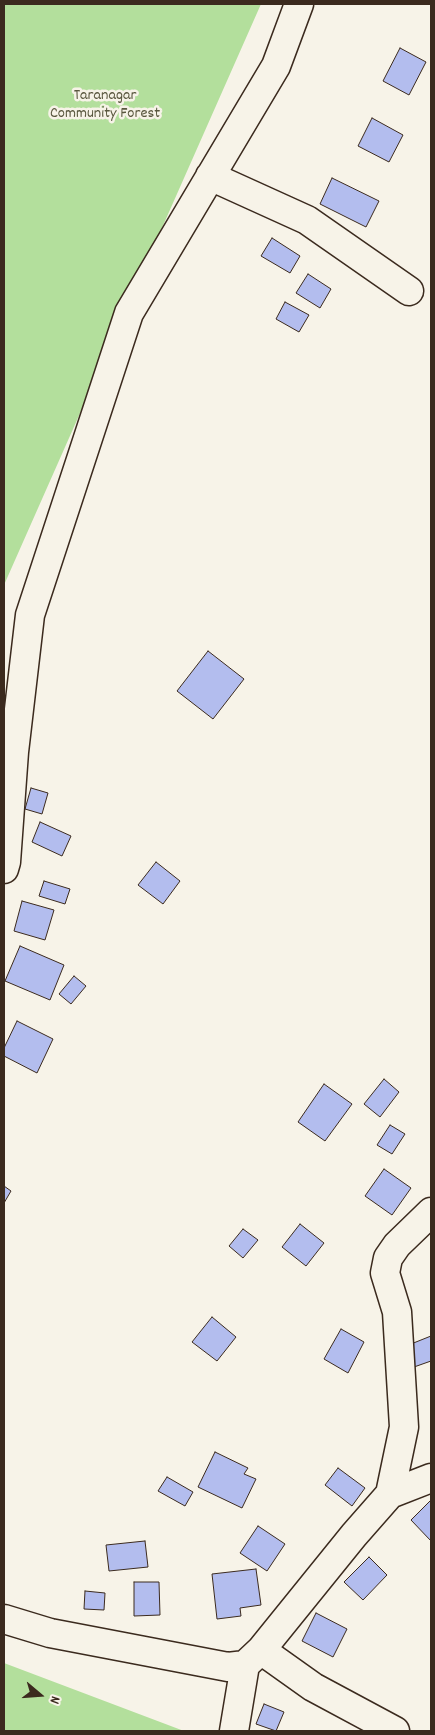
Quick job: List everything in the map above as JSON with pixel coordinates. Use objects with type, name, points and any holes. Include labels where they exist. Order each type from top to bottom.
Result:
[{"type":"street","points":[[4,870],[14,752],[30,615],[129,313],[276,66],[299,4]]},
{"type":"street","points":[[210,176],[307,220],[409,291]]},
{"type":"street","points":[[390,1494],[404,1427],[397,1312],[385,1273],[388,1258],[397,1244],[431,1212]]},
{"type":"street","points":[[234,1731],[253,1657],[390,1494],[431,1478]]},
{"type":"street","points":[[4,1619],[50,1633],[228,1667],[253,1657],[395,1731]]},
{"type":"green space","name":"Taranagar Community Forest","points":[[4,4],[261,4],[4,585]]},
{"type":"green space","points":[[4,1663],[184,1731],[4,1731]]},
{"type":"building","points":[[400,48],[426,62],[409,95],[383,81]]},
{"type":"building","points":[[372,118],[403,135],[389,162],[358,146]]},
{"type":"building","points":[[332,178],[379,201],[366,227],[320,204]]},
{"type":"building","points":[[272,238],[300,256],[290,273],[261,256]]},
{"type":"building","points":[[308,274],[331,289],[320,308],[296,293]]},
{"type":"building","points":[[285,302],[309,315],[299,332],[276,319]]},
{"type":"building","points":[[208,651],[244,679],[213,719],[177,691]]},
{"type":"building","points":[[31,788],[48,793],[42,814],[25,809]]},
{"type":"building","points":[[40,822],[71,836],[62,856],[32,842]]},
{"type":"building","points":[[156,862],[180,881],[163,904],[138,885]]},
{"type":"building","points":[[44,881],[70,889],[65,904],[39,896]]},
{"type":"building","points":[[22,901],[54,910],[45,940],[14,931]]},
{"type":"building","points":[[20,946],[64,965],[50,1000],[5,981]]},
{"type":"building","points":[[74,976],[86,986],[71,1004],[59,994]]},
{"type":"building","points":[[17,1021],[53,1039],[37,1073],[4,1056],[4,1048]]},
{"type":"building","points":[[384,1079],[399,1092],[380,1117],[364,1104]]},
{"type":"building","points":[[324,1084],[352,1104],[325,1141],[298,1122]]},
{"type":"building","points":[[390,1125],[405,1134],[392,1154],[377,1145]]},
{"type":"building","points":[[384,1169],[411,1188],[392,1215],[365,1196]]},
{"type":"building","points":[[4,1186],[11,1191],[4,1203]]},
{"type":"building","points":[[300,1224],[324,1243],[306,1266],[282,1247]]},
{"type":"building","points":[[243,1229],[258,1240],[243,1258],[229,1246]]},
{"type":"building","points":[[212,1317],[236,1337],[217,1361],[192,1342]]},
{"type":"building","points":[[341,1329],[364,1342],[348,1373],[324,1359]]},
{"type":"building","points":[[431,1336],[431,1361],[414,1367],[406,1346]]},
{"type":"building","points":[[215,1452],[248,1468],[244,1474],[256,1479],[242,1508],[198,1487]]},
{"type":"building","points":[[338,1468],[365,1488],[352,1506],[325,1485]]},
{"type":"building","points":[[167,1477],[193,1492],[185,1506],[158,1491]]},
{"type":"building","points":[[431,1500],[431,1541],[411,1520]]},
{"type":"building","points":[[258,1526],[285,1544],[267,1571],[240,1553]]},
{"type":"building","points":[[145,1541],[148,1567],[109,1571],[106,1545]]},
{"type":"building","points":[[369,1557],[387,1575],[363,1600],[344,1582]]},
{"type":"building","points":[[256,1569],[261,1605],[240,1608],[241,1616],[217,1619],[212,1574]]},
{"type":"building","points":[[134,1582],[159,1582],[160,1615],[134,1616]]},
{"type":"building","points":[[85,1591],[105,1593],[104,1610],[84,1609]]},
{"type":"building","points":[[316,1613],[347,1629],[333,1657],[302,1641]]},
{"type":"building","points":[[264,1704],[284,1712],[276,1731],[256,1724]]}]
